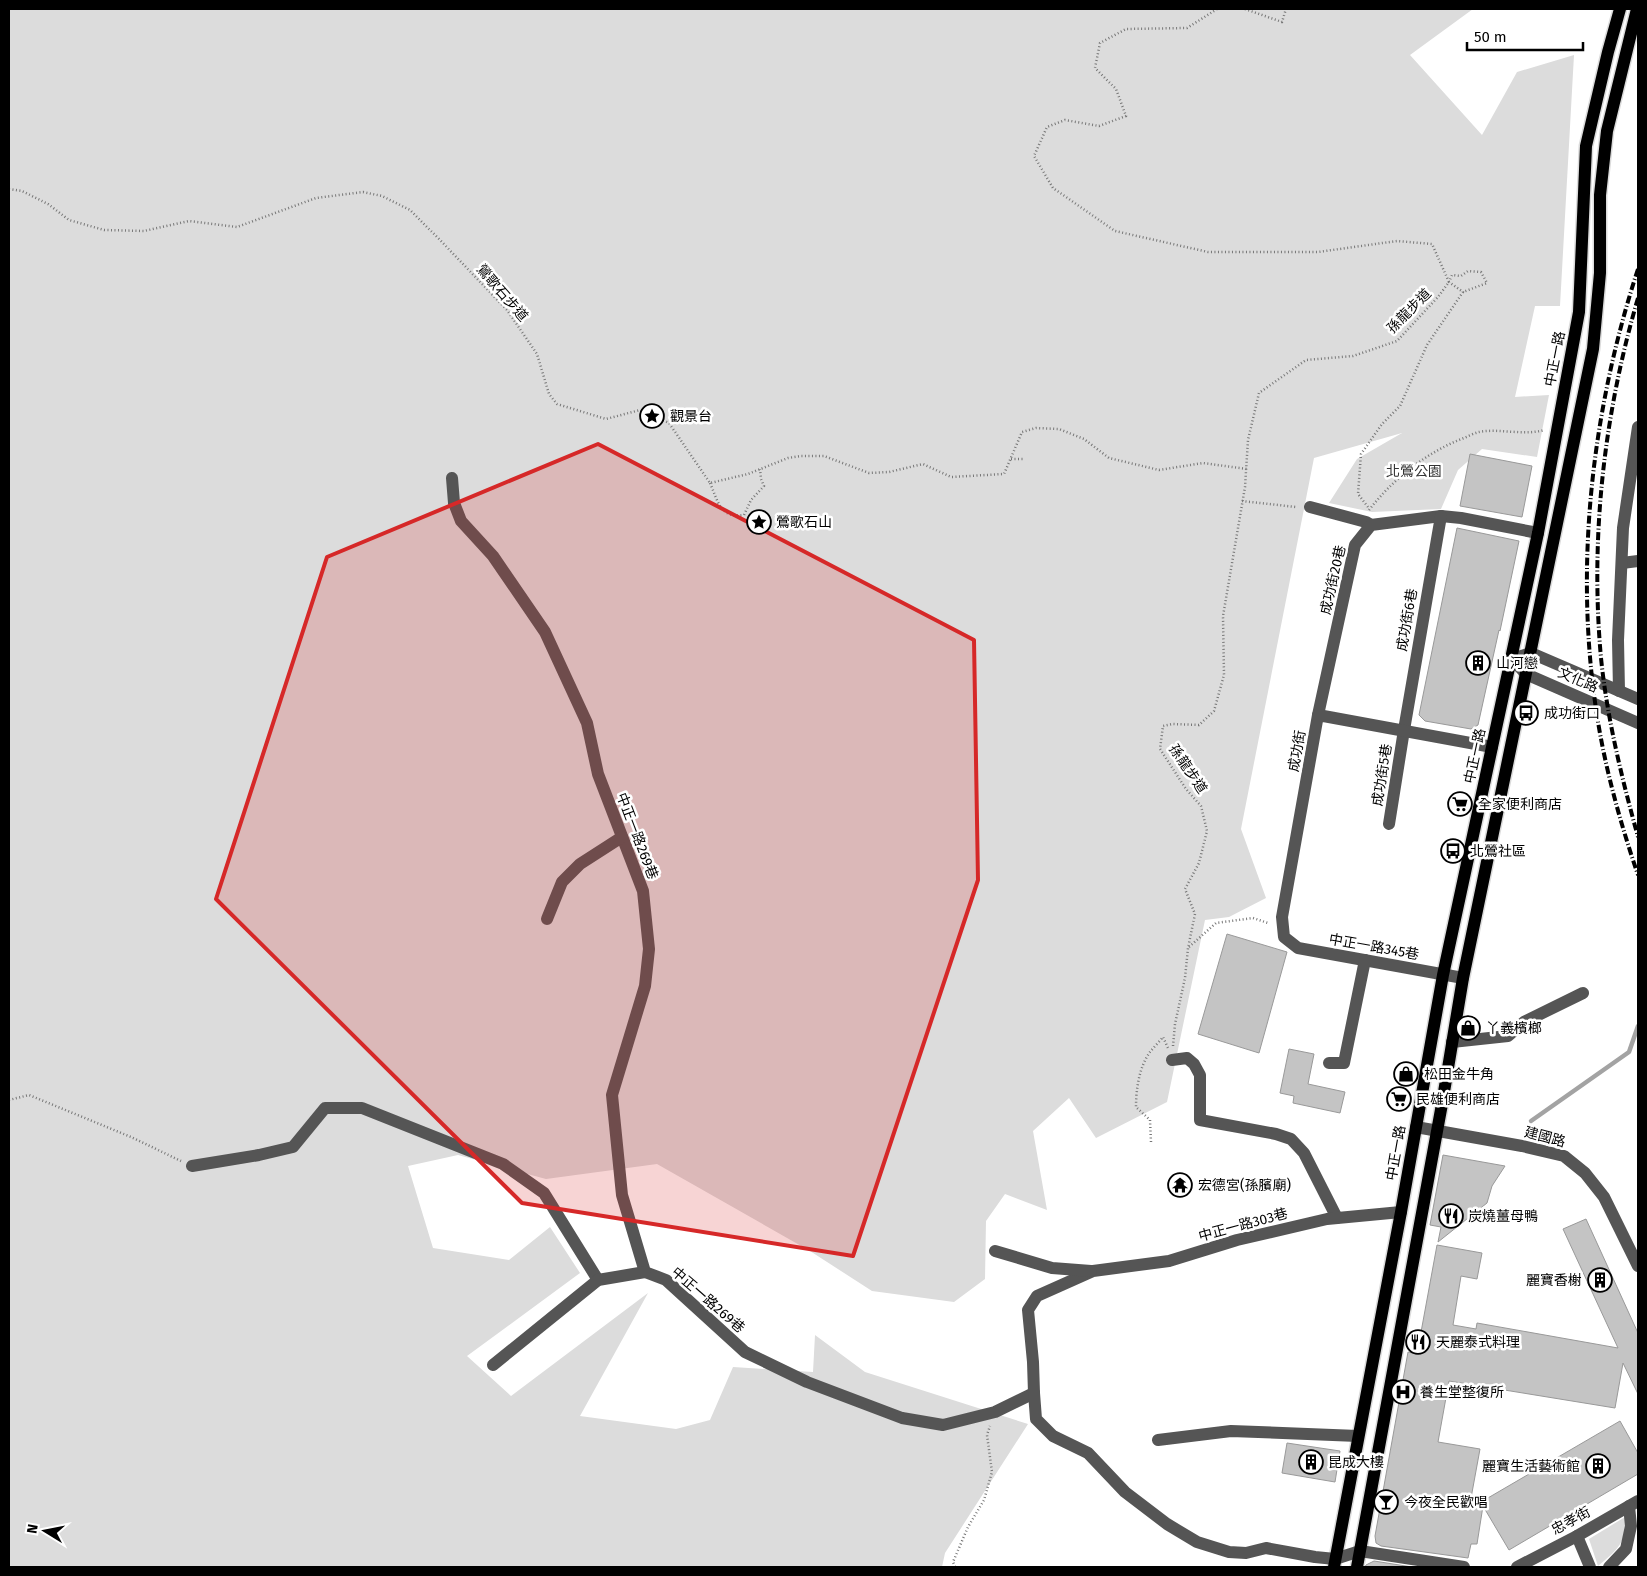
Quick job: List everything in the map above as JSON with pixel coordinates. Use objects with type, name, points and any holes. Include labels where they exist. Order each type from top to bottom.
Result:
[{"type":"main road","name":"中正一路","points":[[1334,1563],[1443,975],[1538,533],[1579,312],[1586,146],[1620,9]]},
{"type":"main road","points":[[1357,1567],[1463,978],[1593,349],[1600,273],[1600,196],[1607,131],[1637,9]]},
{"type":"street","points":[[1619,691],[1618,640],[1622,528],[1638,427]]},
{"type":"street","name":"中正一路269巷","points":[[452,478],[454,503],[460,521],[493,556],[545,632],[587,723],[598,774],[643,891],[649,949],[645,986],[612,1095],[622,1195],[644,1272],[666,1280],[745,1352],[807,1382],[902,1418],[943,1425],[995,1412],[1034,1393]]},
{"type":"street","points":[[1310,508],[1369,524],[1441,516],[1538,533]]},
{"type":"street","name":"成功街6巷","points":[[1404,730],[1441,516]]},
{"type":"street","name":"成功街20巷","points":[[1318,715],[1355,545],[1369,524]]},
{"type":"street","points":[[1622,562],[1638,561]]},
{"type":"street","points":[[1512,658],[1531,653],[1638,699]]},
{"type":"street","name":"文化路","points":[[1512,658],[1526,674],[1638,723]]},
{"type":"street","name":"成功街","points":[[1283,932],[1282,917],[1318,715],[1492,747]]},
{"type":"street","name":"成功街5巷","points":[[1389,824],[1404,730]]},
{"type":"street","points":[[547,919],[562,882],[580,864],[622,837]]},
{"type":"street","name":"中正一路345巷","points":[[1283,932],[1298,948],[1463,978]]},
{"type":"street","points":[[1329,1063],[1344,1063],[1365,960]]},
{"type":"street","points":[[1452,1042],[1508,1036],[1524,1022],[1583,993]]},
{"type":"street","points":[[1172,1060],[1187,1058],[1194,1064],[1200,1075],[1200,1120],[1276,1134],[1291,1139],[1304,1153],[1337,1218]]},
{"type":"street","points":[[192,1166],[259,1155],[293,1146],[326,1108],[362,1108],[503,1164],[544,1193],[598,1280]]},
{"type":"street","name":"建國路","points":[[1416,1127],[1522,1146],[1564,1156],[1586,1173],[1604,1197],[1638,1266]]},
{"type":"street","name":"中正一路303巷","points":[[995,1251],[1052,1268],[1093,1271],[1169,1260],[1237,1240],[1337,1218],[1400,1212]]},
{"type":"street","name":"中正一路303巷","points":[[1034,1393],[1034,1362],[1028,1310],[1038,1296],[1093,1271]]},
{"type":"street","points":[[492,1365],[598,1280],[644,1272]]},
{"type":"street","points":[[1034,1393],[1036,1419],[1054,1436],[1088,1454],[1125,1492],[1167,1524],[1196,1542],[1229,1552],[1246,1553],[1266,1548],[1315,1557],[1334,1563],[1360,1551],[1464,1567]]},
{"type":"street","points":[[1158,1440],[1231,1431],[1358,1436]]},
{"type":"street","points":[[1609,1567],[1626,1549],[1634,1503]]},
{"type":"street","name":"忠孝街","points":[[1517,1567],[1577,1536],[1634,1503]]},
{"type":"street","points":[[1577,1536],[1590,1567]]},
{"type":"path","name":"孫龍步道","points":[[1172,1060],[1175,1024],[1195,914],[1185,889],[1199,863],[1207,831],[1200,806],[1186,789],[1160,749],[1163,726],[1172,724],[1199,725],[1214,711],[1224,675],[1223,616],[1242,501],[1248,440],[1260,393],[1306,360],[1353,356],[1397,341],[1438,297],[1449,282],[1432,244],[1398,241],[1318,252],[1208,252],[1115,232],[1052,188],[1034,156],[1047,127],[1066,120],[1100,126],[1126,116],[1116,89],[1095,68],[1100,43],[1126,29],[1187,28],[1216,9]]},
{"type":"path","points":[[1245,9],[1282,22],[1286,9]]},
{"type":"path","name":"鶯歌石步道","points":[[9,189],[22,192],[48,204],[69,220],[104,230],[124,231],[144,231],[189,221],[238,227],[316,198],[363,192],[382,196],[410,210],[507,310],[537,354],[549,394],[556,404],[606,419],[640,410],[668,423],[710,483]]},
{"type":"path","points":[[1368,507],[1358,494],[1361,454],[1382,424],[1400,406],[1427,345],[1464,292],[1487,283],[1481,272],[1468,271],[1461,276],[1452,276],[1449,282],[1464,292]]},
{"type":"path","points":[[1369,524],[1370,509],[1396,480],[1420,462],[1450,444],[1479,432],[1510,431],[1536,433],[1558,426]]},
{"type":"path","points":[[760,469],[764,486],[751,500],[744,515],[733,517],[723,511],[710,483],[748,474],[760,469],[788,458],[824,456],[869,473],[889,472],[923,464],[951,477],[1004,474],[1022,432],[1036,428],[1059,429],[1084,439],[1109,458],[1159,470],[1203,463],[1246,469]]},
{"type":"path","points":[[1010,459],[1023,459]]},
{"type":"path","points":[[1242,501],[1310,508]]},
{"type":"path","points":[[1188,948],[1216,923],[1253,918],[1283,932]]},
{"type":"path","points":[[1151,1142],[1150,1120],[1136,1107],[1136,1092],[1144,1063],[1163,1037],[1172,1060]]},
{"type":"path","points":[[9,1100],[29,1095],[131,1137],[192,1166]]},
{"type":"path","points":[[955,1567],[953,1562],[968,1527],[984,1500],[992,1472],[987,1435],[995,1412]]},
{"type":"highlighted area","points":[[598,444],[974,640],[978,880],[853,1256],[522,1203],[216,899],[327,557]]},
{"type":"green space","name":"北鶯公園","points":[[9,9],[1473,9],[1410,55],[1482,135],[1517,72],[1574,55],[1560,306],[1535,306],[1515,397],[1549,395],[1537,457],[1482,449],[1458,470],[1441,509],[1372,512],[1329,503],[1357,459],[1402,433],[1314,458],[1241,829],[1266,898],[1229,917],[1205,920],[1167,1102],[1096,1138],[1069,1098],[1033,1131],[1047,1210],[1005,1194],[986,1221],[985,1279],[954,1302],[872,1291],[810,1251],[657,1164],[546,1179],[458,1155],[408,1166],[433,1248],[509,1260],[550,1227],[580,1273],[467,1356],[511,1396],[648,1293],[580,1416],[676,1429],[710,1420],[733,1367],[813,1372],[815,1335],[865,1372],[1028,1424],[945,1553],[942,1567],[9,1567]]},
{"type":"green space","points":[[1625,1517],[1622,1540],[1616,1550],[1598,1566],[1589,1539]]},
{"type":"building","points":[[1470,454],[1532,466],[1522,517],[1460,506]]},
{"type":"building","points":[[1457,528],[1519,541],[1478,725],[1471,729],[1425,721],[1419,715]]},
{"type":"building","points":[[1227,934],[1287,952],[1259,1053],[1198,1034]]},
{"type":"building","points":[[1289,1049],[1314,1054],[1308,1084],[1345,1092],[1340,1113],[1293,1103],[1294,1096],[1280,1093]]},
{"type":"building","points":[[1443,1155],[1505,1166],[1492,1186],[1487,1203],[1438,1242],[1441,1227],[1430,1225]]},
{"type":"building","points":[[1586,1219],[1638,1333],[1638,1394],[1623,1363],[1615,1408],[1449,1381],[1438,1442],[1480,1449],[1469,1509],[1620,1421],[1638,1453],[1638,1474],[1509,1550],[1483,1506],[1477,1544],[1471,1544],[1468,1558],[1381,1546],[1376,1543],[1375,1536],[1408,1352],[1417,1354],[1437,1245],[1482,1253],[1477,1279],[1461,1276],[1453,1325],[1476,1329],[1477,1323],[1618,1348],[1563,1229]]},
{"type":"building","name":"昆成大樓","points":[[1287,1443],[1340,1451],[1335,1482],[1282,1473]]},
{"type":"building","points":[[1374,1561],[1412,1567],[1365,1567]]},
{"type":"waterway","points":[[1531,1121],[1629,1052],[1638,1026]]},
{"type":"railway","points":[[1638,269],[1622,321],[1599,429],[1592,483],[1587,593],[1589,648],[1598,724],[1612,790],[1638,875]]},
{"type":"railway","points":[[1638,298],[1616,386],[1608,431],[1599,522],[1597,567],[1601,658],[1607,703],[1626,793],[1638,837]]},
{"type":"place","name":"觀景台","points":[[652,416]]},
{"type":"place","name":"鶯歌石山","points":[[759,522]]},
{"type":"place","name":"山河戀","points":[[1478,663]]},
{"type":"place","name":"成功街口","points":[[1526,713]]},
{"type":"place","name":"全家便利商店","points":[[1460,804]]},
{"type":"place","name":"北鶯社區","points":[[1453,851]]},
{"type":"place","name":"丫義檳榔","points":[[1468,1028]]},
{"type":"place","name":"松田金牛角","points":[[1406,1074]]},
{"type":"place","name":"民雄便利商店","points":[[1399,1099]]},
{"type":"place","name":"宏德宮(孫臏廟)","points":[[1180,1185]]},
{"type":"place","name":"炭燒薑母鴨","points":[[1451,1216]]},
{"type":"place","name":"麗寶香榭","points":[[1600,1280]]},
{"type":"place","name":"天麗泰式料理","points":[[1418,1342]]},
{"type":"place","name":"養生堂整復所","points":[[1403,1392]]},
{"type":"place","name":"昆成大樓","points":[[1311,1462]]},
{"type":"place","name":"麗寶生活藝術館","points":[[1598,1466]]},
{"type":"place","name":"今夜全民歡唱","points":[[1386,1502]]}]
